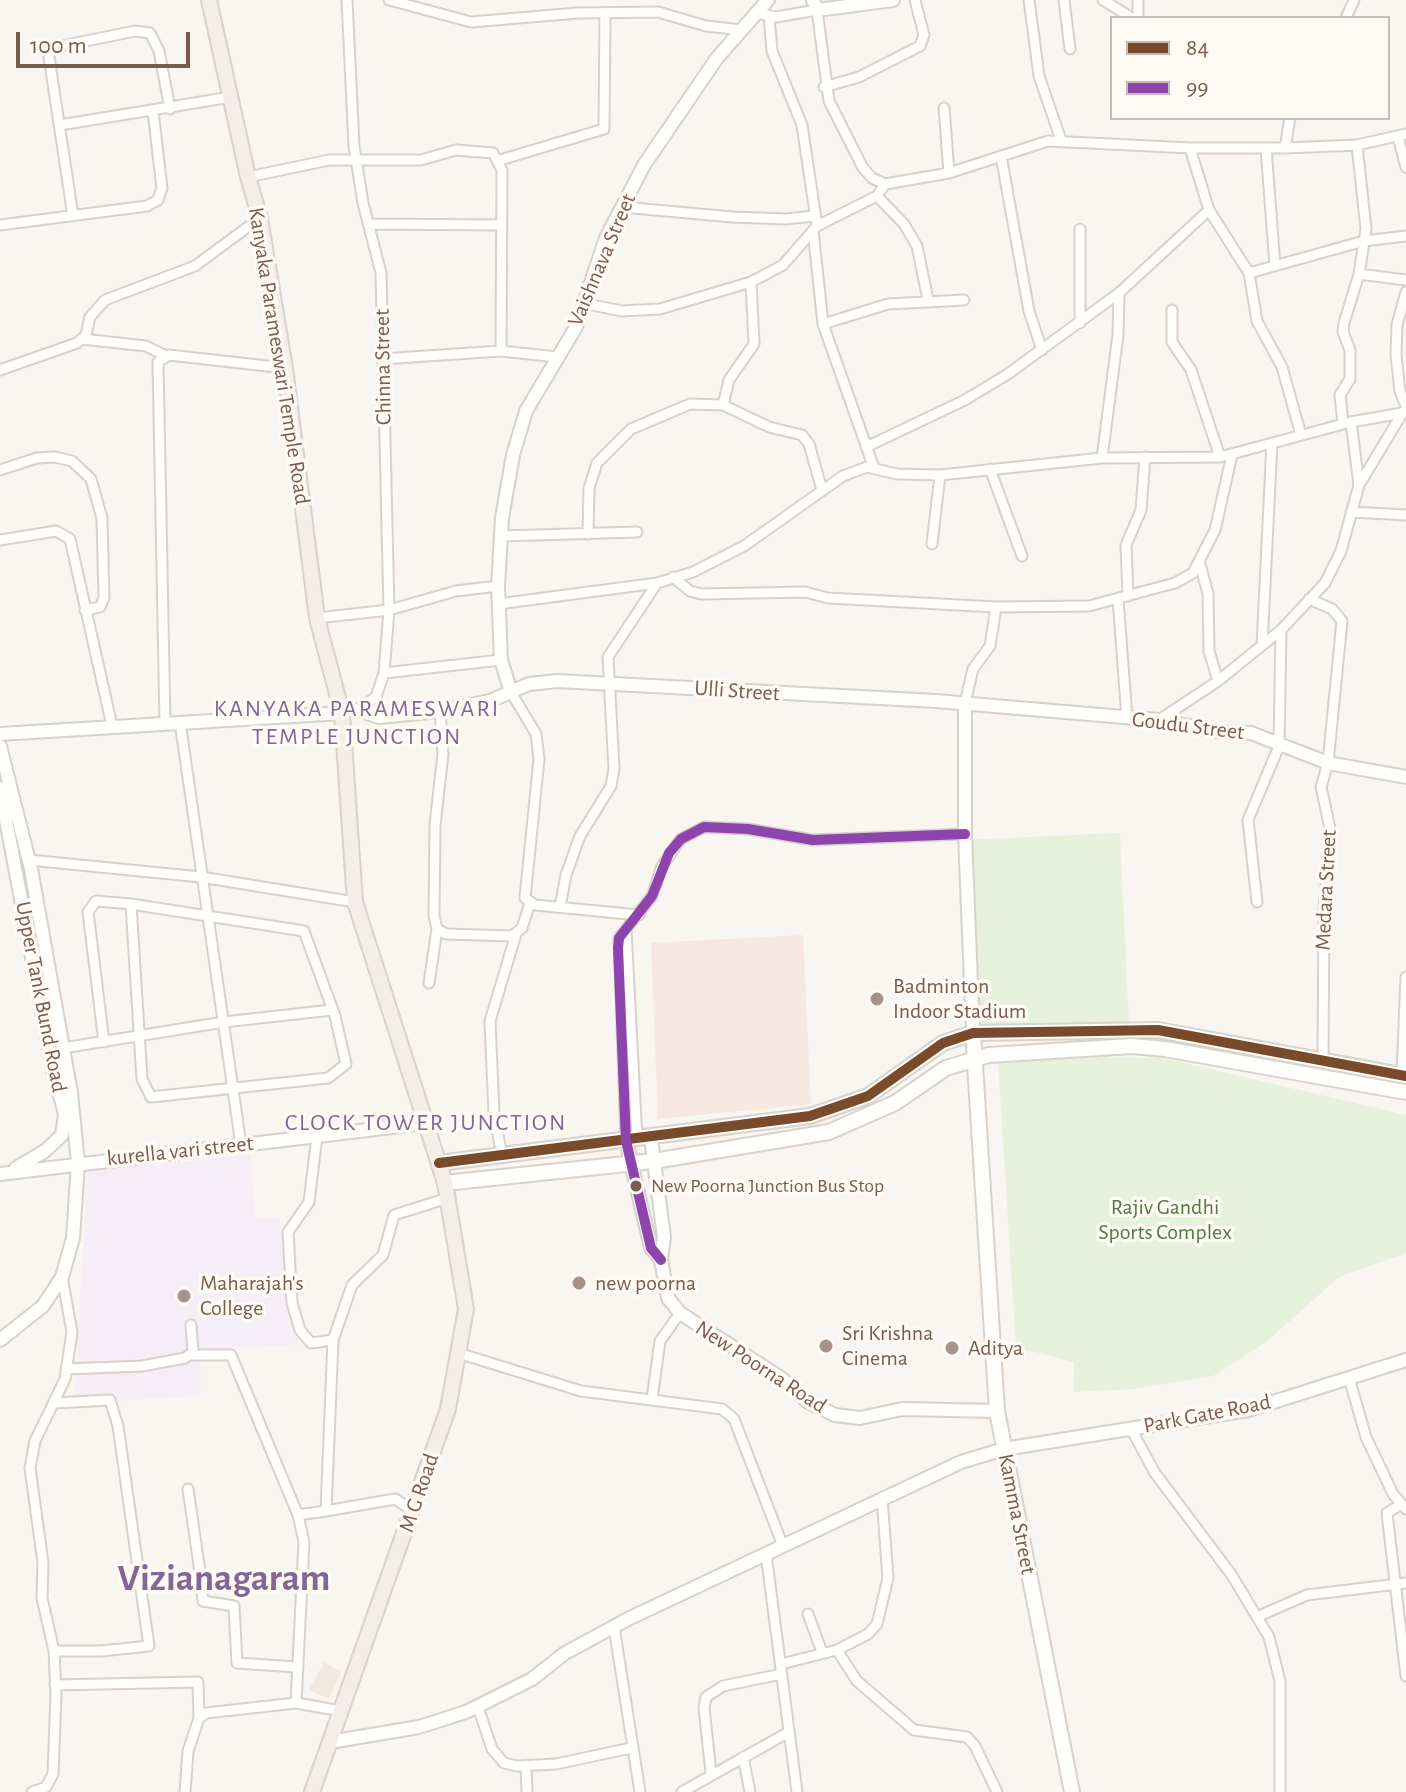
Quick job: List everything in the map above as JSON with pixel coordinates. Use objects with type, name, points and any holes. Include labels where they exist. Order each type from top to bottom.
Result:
[{"type":"main road","name":"Kanyaka Parameswari Temple Road","points":[[209,0],[260,218],[285,368],[317,618],[350,712],[355,902]]},
{"type":"main road","name":"M G Road","points":[[312,1792],[448,1409],[466,1309],[447,1190],[355,902]]},
{"type":"main road","points":[[439,1163],[810,1116],[841,1108],[881,1088],[943,1043],[973,1033],[1158,1030],[1404,1075]]},
{"type":"main road","name":"Kamma Street","points":[[973,1033],[997,1411],[1072,1792]]},
{"type":"main road","points":[[447,1190],[654,1161],[829,1132],[895,1103],[946,1068],[974,1057],[1039,1050],[1132,1046],[1165,1049],[1406,1092]]},
{"type":"street","name":"Chinna Street","points":[[347,0],[356,159],[381,273],[389,610],[384,673],[376,697],[350,712]]},
{"type":"street","points":[[389,0],[471,22],[578,13],[671,14],[706,26],[742,30]]},
{"type":"street","points":[[576,0],[578,13]]},
{"type":"street","points":[[631,13],[634,0]]},
{"type":"street","name":"Vaishnava Street","points":[[511,692],[501,660],[498,586],[501,536],[513,455],[526,411],[587,304],[606,238],[622,207],[679,111],[742,30],[763,15],[768,0]]},
{"type":"street","points":[[874,468],[823,324],[802,125],[772,51],[763,15],[815,5],[893,0]]},
{"type":"street","points":[[824,87],[859,77],[920,46],[924,35],[915,0]]},
{"type":"street","points":[[1029,0],[1039,76],[1061,140]]},
{"type":"street","points":[[1064,0],[1070,49]]},
{"type":"street","points":[[1103,0],[1129,16]]},
{"type":"street","points":[[815,5],[824,87],[839,126],[863,168],[872,178],[885,184],[949,173],[1033,144],[1061,140],[1190,148],[1285,148],[1357,145],[1402,136],[1406,167]]},
{"type":"street","points":[[500,160],[604,129],[605,13]]},
{"type":"street","points":[[73,216],[49,57],[52,48],[135,31],[150,33],[157,42],[170,109]]},
{"type":"street","points":[[60,125],[231,97]]},
{"type":"street","points":[[944,108],[949,173]]},
{"type":"street","points":[[0,225],[147,206],[158,200],[162,188],[153,111]]},
{"type":"street","points":[[1285,148],[1290,120]]},
{"type":"street","points":[[1357,145],[1366,211],[1364,241],[1359,274],[1343,332],[1350,350],[1350,379],[1340,395],[1359,485]]},
{"type":"street","points":[[1190,148],[1209,210],[1249,273],[1257,321],[1282,367],[1301,435]]},
{"type":"street","points":[[1266,148],[1275,266]]},
{"type":"street","points":[[248,177],[304,163],[356,159],[421,160],[466,150],[493,153],[500,160],[501,351]]},
{"type":"street","points":[[1001,156],[1029,311],[1042,350]]},
{"type":"street","points":[[587,304],[622,311],[660,309],[751,282],[783,265],[814,224],[877,196],[885,184]]},
{"type":"street","points":[[877,196],[904,224],[917,246],[928,300]]},
{"type":"street","points":[[622,207],[786,219],[814,224]]},
{"type":"street","points":[[866,447],[965,400],[1042,350],[1119,293],[1209,210]]},
{"type":"street","points":[[82,339],[90,317],[105,300],[195,266],[260,218]]},
{"type":"street","points":[[370,224],[502,225]]},
{"type":"street","points":[[1080,229],[1080,323]]},
{"type":"street","points":[[1249,273],[1364,241],[1406,236]]},
{"type":"street","points":[[1359,274],[1406,280]]},
{"type":"street","points":[[723,405],[729,380],[754,344],[751,282]]},
{"type":"street","points":[[1159,720],[1218,681],[1281,630],[1325,583],[1341,551],[1359,485],[1405,409],[1396,355],[1397,325],[1406,292]]},
{"type":"street","points":[[1102,458],[1118,335],[1119,293]]},
{"type":"street","points":[[823,324],[872,308],[928,300],[964,300]]},
{"type":"street","points":[[1172,310],[1175,350],[1191,370],[1220,457]]},
{"type":"street","points":[[0,370],[82,339],[146,346],[166,356],[285,368]]},
{"type":"street","points":[[382,359],[501,351],[557,357]]},
{"type":"street","points":[[165,723],[157,367],[166,356]]},
{"type":"street","points":[[588,534],[591,477],[597,463],[614,444],[646,420],[702,402],[723,405],[769,427],[807,439],[822,490]]},
{"type":"street","points":[[498,604],[657,583],[731,554],[822,490],[856,471],[874,468],[897,474],[940,475],[1102,458],[1220,457],[1405,409]]},
{"type":"street","points":[[1262,645],[1272,443]]},
{"type":"street","points":[[673,577],[690,591],[701,594],[805,592],[828,598],[1077,608],[1123,598],[1175,583],[1200,564],[1215,530],[1232,455]]},
{"type":"street","points":[[0,470],[37,458],[55,457],[72,461],[91,479],[102,518],[104,598],[100,607],[85,610]]},
{"type":"street","points":[[1127,718],[1123,598],[1126,545],[1141,510],[1145,457]]},
{"type":"street","points":[[990,469],[1022,556]]},
{"type":"street","points":[[932,544],[940,475]]},
{"type":"street","points":[[1351,512],[1406,515]]},
{"type":"street","points":[[0,540],[56,531],[66,535],[73,547],[112,726]]},
{"type":"street","points":[[501,536],[637,532]]},
{"type":"street","points":[[1200,564],[1208,594],[1209,651],[1218,681]]},
{"type":"street","points":[[560,907],[566,875],[580,836],[611,786],[613,743],[606,682],[611,650],[657,583]]},
{"type":"street","points":[[317,618],[389,610],[456,591],[498,586]]},
{"type":"street","name":"Medara Street","points":[[1309,599],[1332,609],[1342,621],[1328,763],[1321,787],[1331,833],[1324,908],[1323,1060]]},
{"type":"street","points":[[973,1033],[965,834],[965,703],[973,669],[990,646],[996,607]]},
{"type":"street","points":[[1257,902],[1248,820],[1279,746],[1281,630]]},
{"type":"street","points":[[384,673],[501,660]]},
{"type":"street","name":"Ulli Street","points":[[0,734],[350,712],[379,717],[440,711],[490,701],[539,681],[606,682],[965,703]]},
{"type":"street","points":[[502,1156],[494,1114],[490,1021],[516,934],[530,903],[525,891],[539,759],[536,734],[511,692]]},
{"type":"street","name":"Goudu Street","points":[[965,703],[1159,720],[1220,732],[1251,733],[1328,763],[1406,777]]},
{"type":"street","points":[[429,983],[437,929],[434,916],[435,825],[443,754],[440,711]]},
{"type":"street","points":[[180,722],[241,1145]]},
{"type":"street","name":"Upper Tank Bund Road","points":[[0,746],[29,860],[63,1048],[78,1163],[73,1238],[62,1277],[43,1306],[0,1340]]},
{"type":"street","name":"Upper Tank Bund Road","points":[[0,788],[54,1074],[65,1114],[62,1135],[26,1164],[1,1174]]},
{"type":"street","points":[[661,1260],[651,1248],[630,1164],[638,1140],[618,948],[626,929],[652,896],[669,853],[681,839],[704,827],[748,829],[813,840],[965,834]]},
{"type":"street","points":[[29,860],[201,877],[355,902]]},
{"type":"street","points":[[104,1042],[89,906],[96,901],[131,904],[304,931],[345,1055],[343,1070],[328,1078],[151,1097],[142,1079],[131,904]]},
{"type":"street","points":[[530,903],[639,915]]},
{"type":"street","points":[[437,929],[446,934],[506,938],[516,934]]},
{"type":"street","points":[[1404,1075],[1406,977]]},
{"type":"street","points":[[63,1048],[224,1022],[332,1010]]},
{"type":"street","points":[[1132,1046],[1133,1029]]},
{"type":"street","name":"kurella vari street","points":[[1,1174],[426,1123]]},
{"type":"street","points":[[317,1136],[309,1202],[288,1232],[292,1303],[304,1338],[318,1344],[333,1340]]},
{"type":"street","points":[[638,1140],[654,1161],[664,1237],[661,1260]]},
{"type":"street","points":[[326,1511],[333,1340],[352,1285],[383,1255],[394,1215],[447,1190]]},
{"type":"street","name":"New Poorna Road","points":[[661,1260],[668,1298],[680,1313],[781,1378],[808,1402],[835,1415],[860,1418],[902,1409],[997,1411]]},
{"type":"street","points":[[32,1792],[46,1787],[53,1774],[55,1685],[54,1651],[42,1598],[43,1563],[30,1468],[35,1441],[55,1403],[66,1369],[72,1332],[62,1277]]},
{"type":"street","points":[[652,1399],[660,1341],[680,1313]]},
{"type":"street","points":[[189,1355],[193,1352],[191,1325]]},
{"type":"street","points":[[458,1353],[581,1391],[715,1407],[729,1413],[783,1546]]},
{"type":"street","points":[[66,1369],[142,1366],[189,1355],[231,1355],[298,1515],[304,1542],[296,1703]]},
{"type":"street","name":"Park Gate Road","points":[[330,1742],[419,1727],[478,1707],[532,1679],[565,1653],[614,1627],[961,1462],[1004,1449],[1248,1410],[1406,1360]]},
{"type":"street","points":[[1349,1378],[1366,1437],[1403,1507],[1387,1513],[1406,1676]]},
{"type":"street","points":[[54,1651],[149,1646],[118,1426],[110,1400],[55,1403]]},
{"type":"street","points":[[1131,1429],[1155,1473],[1259,1616],[1277,1659],[1280,1681],[1280,1792]]},
{"type":"street","points":[[188,1489],[203,1601],[234,1606],[237,1663],[296,1667]]},
{"type":"street","points":[[711,1773],[704,1708],[706,1697],[723,1686],[782,1669],[822,1652],[837,1650],[868,1634],[883,1611],[888,1578],[882,1498]]},
{"type":"street","points":[[298,1515],[395,1499],[413,1511]]},
{"type":"street","points":[[766,1554],[797,1792]]},
{"type":"street","points":[[142,1580],[201,1579]]},
{"type":"street","points":[[1259,1616],[1307,1595],[1406,1583]]},
{"type":"street","points":[[808,1614],[822,1652]]},
{"type":"street","points":[[614,1627],[640,1792]]},
{"type":"street","points":[[837,1650],[857,1681],[914,1730],[967,1737],[975,1746],[997,1792]]},
{"type":"street","points":[[55,1685],[198,1682],[199,1718],[188,1751],[185,1792]]},
{"type":"street","points":[[199,1718],[214,1710],[296,1703],[341,1711]]},
{"type":"street","points":[[478,1707],[499,1760],[526,1766],[556,1764],[631,1748]]},
{"type":"street","points":[[682,1792],[789,1732]]},
{"type":"street","points":[[743,1757],[750,1792]]},
{"type":"street","points":[[526,1766],[527,1792]]},
{"type":"shaded area","points":[[803,935],[811,1104],[658,1119],[651,943]]},
{"type":"shaded area","name":"Maharajah's College","points":[[251,1155],[255,1218],[280,1217],[288,1314],[299,1344],[201,1352],[200,1396],[74,1403],[88,1170]]},
{"type":"shaded area","points":[[324,1662],[341,1672],[329,1699],[309,1690]]},
{"type":"green space","points":[[1120,833],[1129,1026],[970,1032],[962,840]]},
{"type":"green space","name":"Rajiv Gandhi Sports Complex","points":[[1080,1057],[1163,1058],[1406,1115],[1406,1253],[1339,1277],[1266,1342],[1213,1376],[1132,1389],[1073,1392],[1074,1362],[1016,1347],[998,1062]]},
{"type":"transit line","name":"99","points":[[661,1260],[651,1248],[626,1141],[618,948],[619,938],[652,896],[669,853],[681,839],[704,827],[748,829],[813,840],[965,834]]},
{"type":"transit line","name":"84","points":[[439,1163],[810,1116],[868,1096],[943,1043],[973,1033],[1158,1030],[1406,1076]]},
{"type":"place","name":"Badminton Indoor Stadium","points":[[877,999]]},
{"type":"place","name":"New Poorna Junction Bus Stop","points":[[636,1186]]},
{"type":"place","name":"new poorna","points":[[579,1283]]},
{"type":"place","name":"Maharajah's College","points":[[184,1296]]},
{"type":"place","name":"Sri Krishna Cinema","points":[[826,1346]]},
{"type":"place","name":"Aditya","points":[[952,1348]]},
{"type":"district","name":"KANYAKA PARAMESWARI TEMPLE JUNCTION","points":[[357,723]]},
{"type":"district","name":"CLOCK TOWER JUNCTION","points":[[426,1123]]},
{"type":"district","name":"Vizianagaram","points":[[224,1579]]}]
